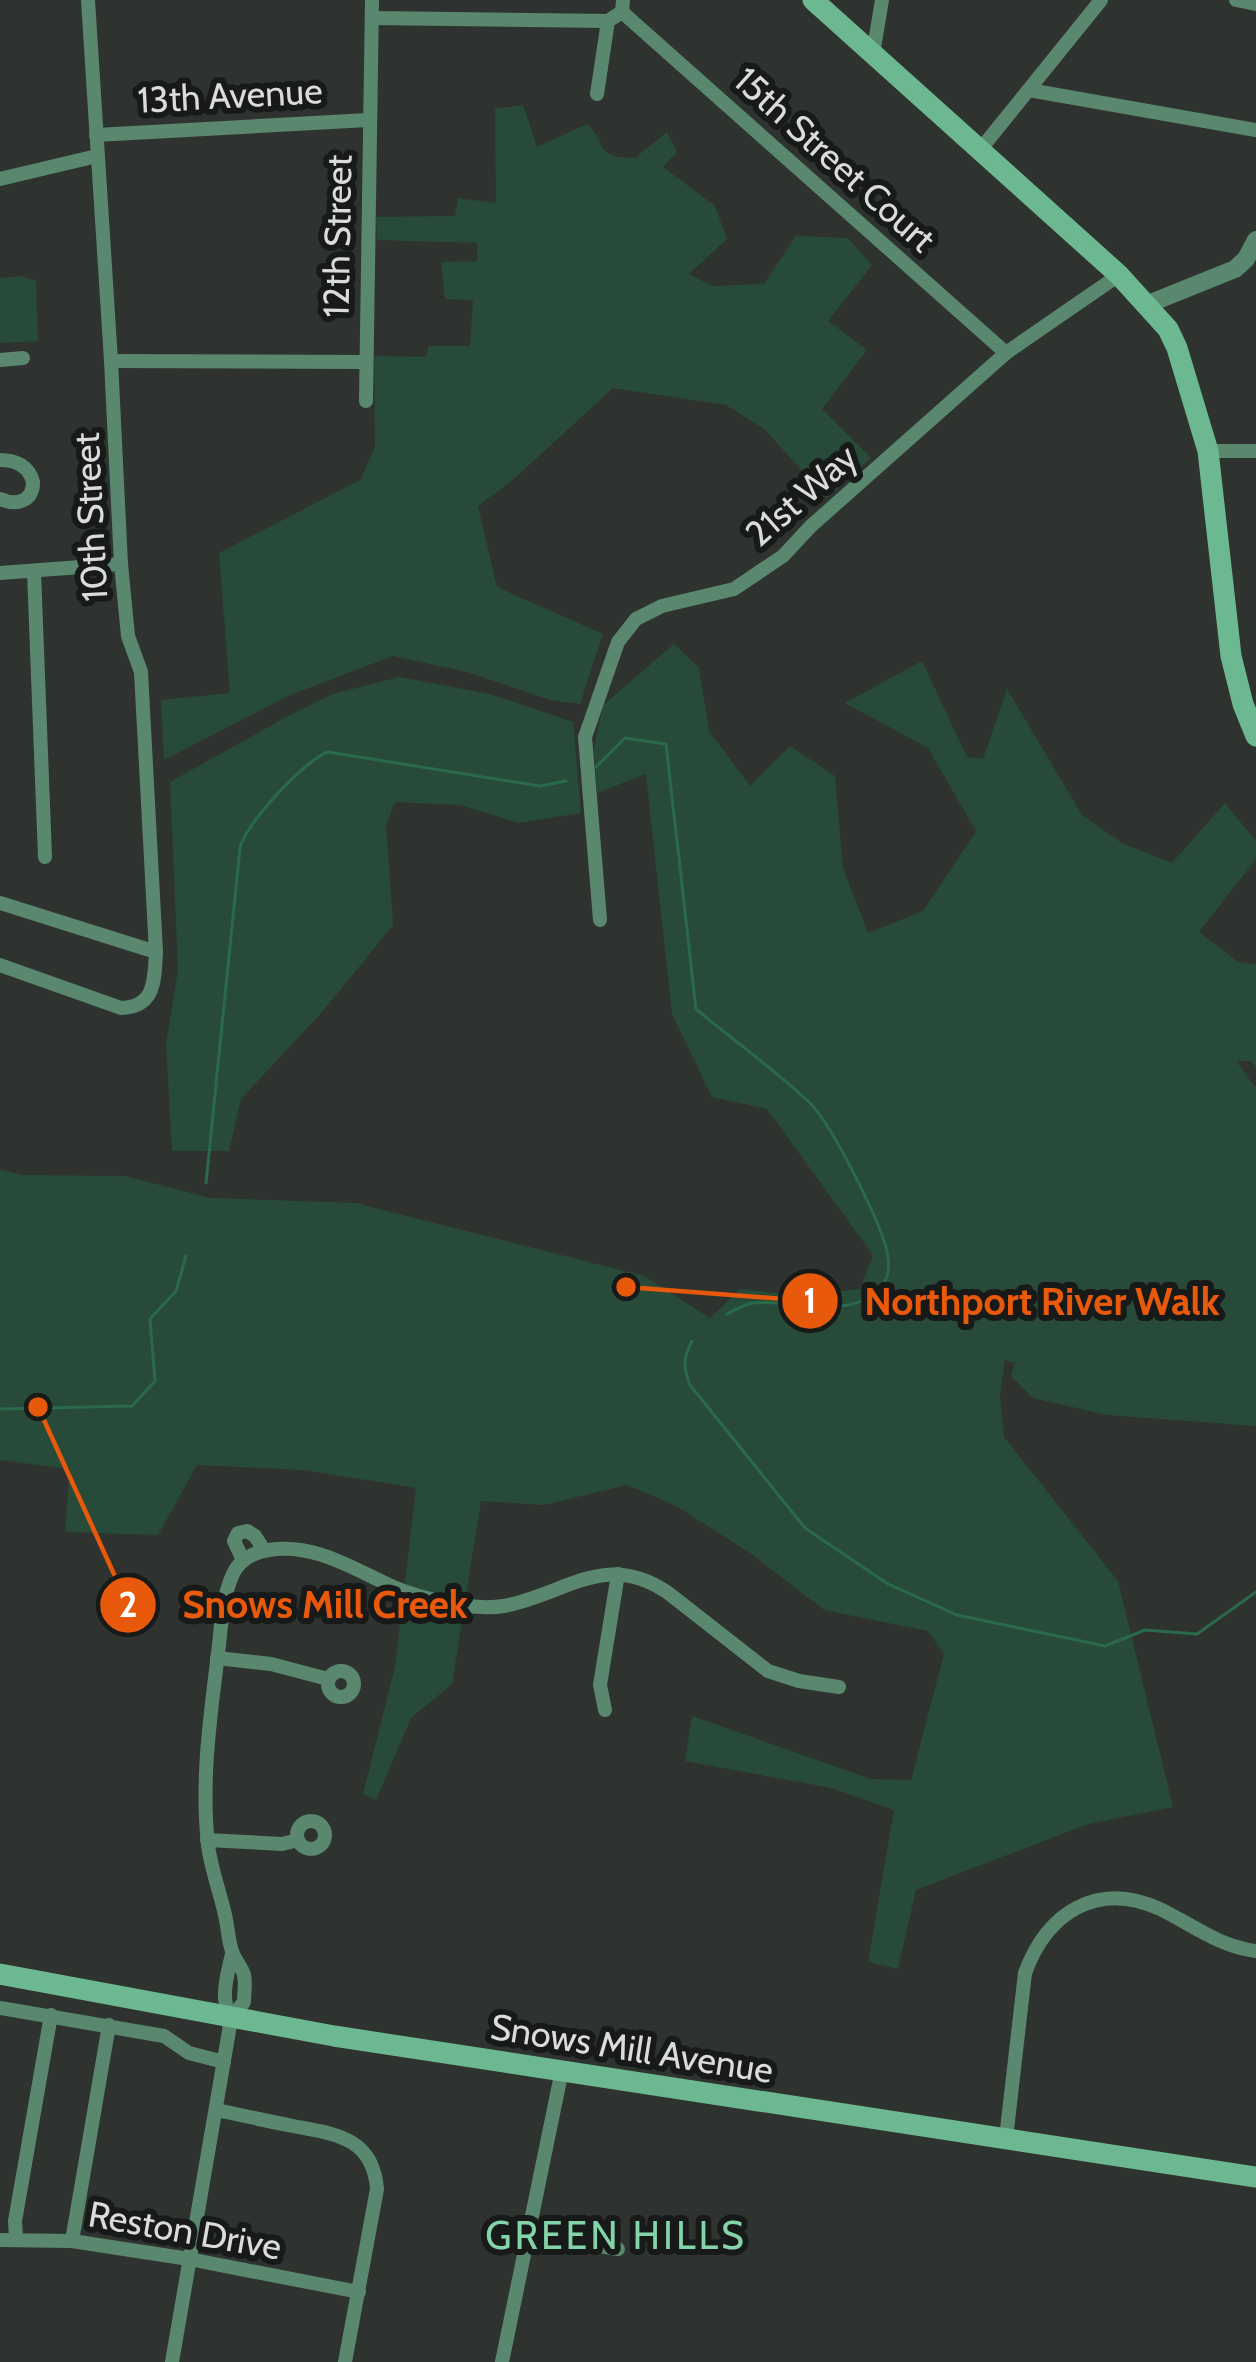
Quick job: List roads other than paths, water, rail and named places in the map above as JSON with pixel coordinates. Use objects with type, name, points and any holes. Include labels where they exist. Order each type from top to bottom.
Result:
[{"type":"main road","points":[[814,0],[1119,275],[1164,323],[1177,348],[1208,451],[1231,656],[1256,736]]},
{"type":"main road","name":"Snows Mill Avenue","points":[[0,1974],[231,2018],[1256,2177]]},
{"type":"street","name":"10th Street","points":[[0,964],[121,1008],[135,1008],[154,986],[141,672],[128,636],[121,564],[88,0]]},
{"type":"street","name":"12th Street","points":[[366,401],[372,0]]},
{"type":"street","points":[[873,55],[882,0]]},
{"type":"street","points":[[980,150],[1101,0]]},
{"type":"street","points":[[1236,0],[1256,4]]},
{"type":"street","points":[[597,94],[608,21],[623,6]]},
{"type":"street","name":"15th Street Court","points":[[623,6],[1006,352]]},
{"type":"street","points":[[372,17],[608,21]]},
{"type":"street","points":[[1029,90],[1256,130]]},
{"type":"street","name":"13th Avenue","points":[[95,135],[368,120]]},
{"type":"street","points":[[0,178],[97,156]]},
{"type":"street","points":[[1148,304],[1235,268],[1246,260],[1256,240]]},
{"type":"street","name":"21st Way","points":[[600,920],[585,736],[618,642],[636,619],[662,606],[734,589],[783,556],[1006,352],[1119,275]]},
{"type":"street","points":[[0,360],[23,358]]},
{"type":"street","points":[[111,361],[365,362]]},
{"type":"street","points":[[1208,451],[1256,452]]},
{"type":"street","points":[[0,460],[25,467],[34,482],[25,500],[0,499]]},
{"type":"street","points":[[0,573],[121,564]]},
{"type":"street","points":[[34,572],[45,857]]},
{"type":"street","points":[[0,903],[156,952]]},
{"type":"street","points":[[243,1560],[234,1541],[238,1533],[255,1535],[264,1550]]},
{"type":"street","points":[[172,2362],[231,2018],[244,2002],[244,1974],[232,1954],[207,1840],[207,1741],[217,1658],[232,1576],[243,1560],[264,1550],[323,1555],[426,1599],[485,1607],[515,1603],[595,1575],[618,1574],[653,1582],[768,1671],[839,1687]]},
{"type":"street","points":[[605,1710],[600,1684],[618,1574]]},
{"type":"street","points":[[217,1658],[271,1664],[328,1679]]},
{"type":"street","points":[[207,1840],[282,1844],[298,1840]]},
{"type":"street","points":[[1006,2138],[1025,1973],[1033,1951],[1057,1918],[1098,1901],[1136,1901],[1229,1946],[1256,1951]]},
{"type":"street","points":[[0,2008],[164,2036],[189,2053],[224,2062]]},
{"type":"street","points":[[8,2239],[51,2015]]},
{"type":"street","points":[[72,2241],[109,2025]]},
{"type":"street","points":[[502,2362],[562,2070]]},
{"type":"street","points":[[215,2110],[337,2134],[371,2161],[377,2189],[345,2362]]},
{"type":"street","points":[[528,2234],[618,2248]]},
{"type":"street","name":"Reston Drive","points":[[8,2239],[72,2241],[358,2292]]},
{"type":"waterway","points":[[596,767],[625,738],[666,744],[696,1009],[819,1113],[867,1200],[888,1257],[884,1284],[864,1300],[833,1307],[752,1303],[727,1314]]},
{"type":"waterway","points":[[206,1183],[240,848],[277,794],[328,752],[540,786],[566,781]]},
{"type":"waterway","points":[[0,1409],[132,1406],[155,1381],[150,1319],[176,1291],[186,1256]]},
{"type":"waterway","points":[[692,1341],[685,1363],[690,1385],[805,1528],[888,1584],[957,1615],[1105,1646],[1145,1630],[1197,1634],[1256,1592]]},
{"type":"place","name":"Northport River Walk","points":[[626,1287]]},
{"type":"place","name":"Snows Mill Creek","points":[[38,1407]]},
{"type":"district","name":"GREEN HILLS","points":[[616,2235]]}]
